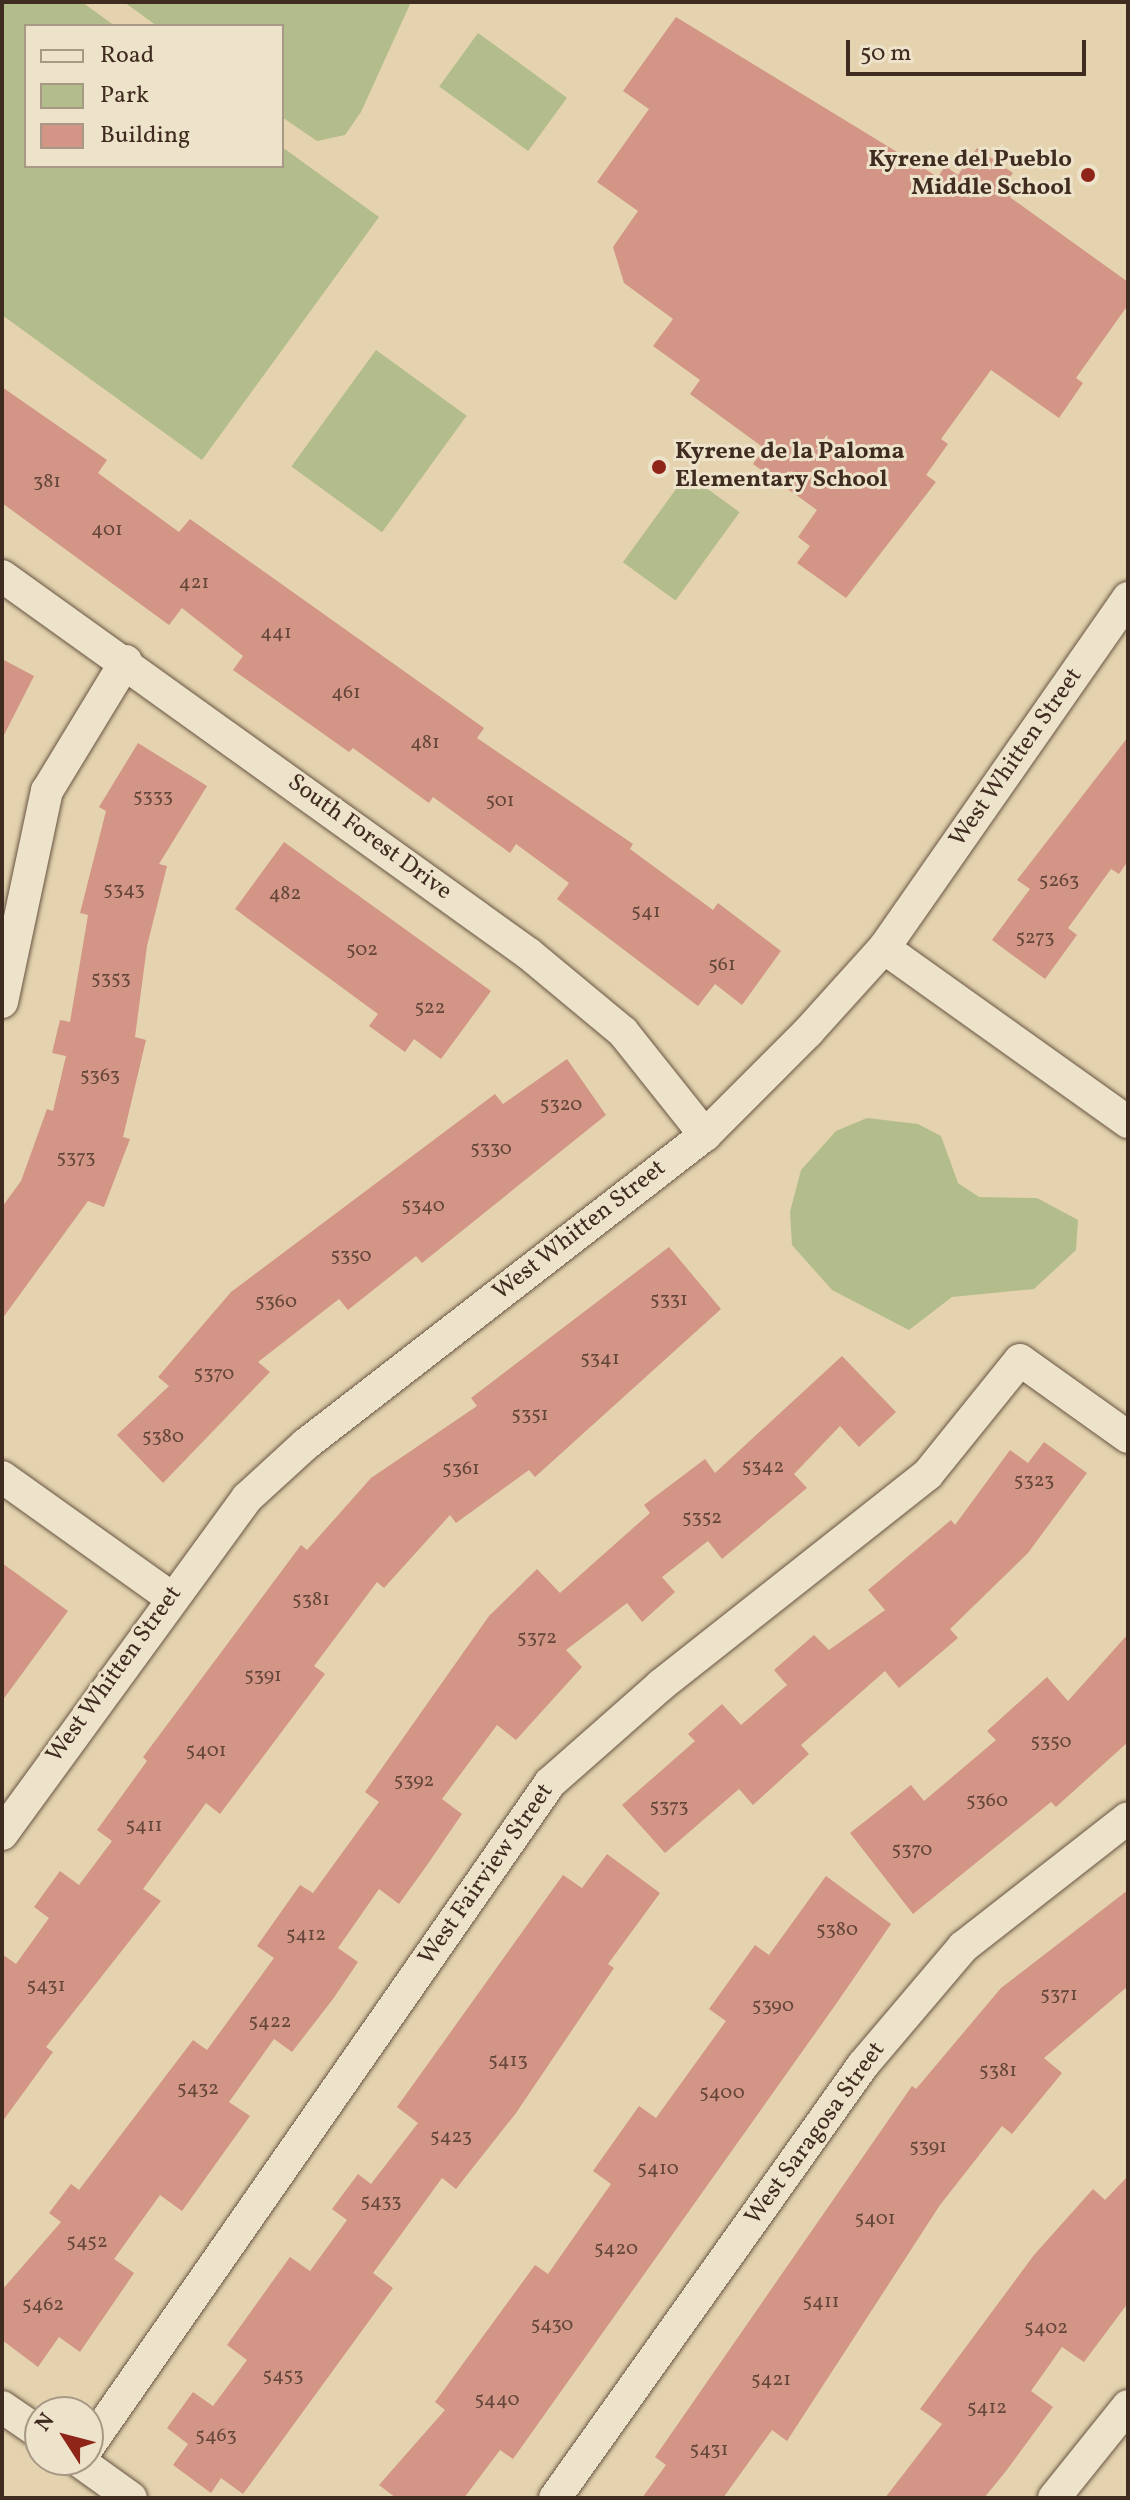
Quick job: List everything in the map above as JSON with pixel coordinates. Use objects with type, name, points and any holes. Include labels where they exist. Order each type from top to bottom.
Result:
[{"type":"street","name":"South Forest Drive","points":[[2,576],[126,661],[529,954],[623,1032],[705,1135]]},
{"type":"street","name":"West Whitten Street","points":[[2,1834],[170,1597],[247,1498],[306,1444],[705,1135],[884,948],[1128,598]]},
{"type":"street","points":[[2,1002],[47,791],[126,661]]},
{"type":"street","points":[[884,948],[1128,1122]]},
{"type":"street","name":"West Fairview Street","points":[[104,2424],[550,1783],[661,1685],[928,1474],[1020,1360],[1128,1437]]},
{"type":"street","points":[[2,1477],[170,1597]]},
{"type":"street","name":"West Saragosa Street","points":[[555,2498],[863,2065],[963,1947],[1128,1818]]},
{"type":"street","points":[[1054,2498],[1128,2406]]},
{"type":"street","points":[[2,2407],[24,2422]]},
{"type":"street","points":[[101,2476],[131,2498]]},
{"type":"green space","points":[[2,2],[82,2],[112,24],[24,24],[24,168],[284,168],[284,148],[379,217],[202,460],[2,315]]},
{"type":"green space","points":[[124,2],[411,2],[361,112],[345,135],[317,141],[284,118],[284,24],[154,24]]},
{"type":"green space","points":[[478,33],[567,98],[528,151],[439,86]]},
{"type":"green space","points":[[376,350],[467,416],[382,532],[291,466]]},
{"type":"green space","points":[[687,474],[740,512],[676,600],[623,562]]},
{"type":"green space","points":[[867,1118],[918,1124],[941,1136],[958,1183],[979,1197],[1037,1198],[1078,1220],[1076,1250],[1034,1289],[952,1297],[909,1330],[832,1290],[792,1245],[790,1212],[801,1170],[836,1131]]},
{"type":"building","points":[[676,17],[938,177],[945,166],[958,175],[977,148],[1013,173],[1003,186],[1011,198],[1128,282],[1128,305],[1076,378],[1083,383],[1059,418],[991,370],[941,439],[948,444],[926,475],[936,482],[846,598],[797,563],[810,546],[798,537],[817,510],[753,464],[764,448],[690,394],[700,380],[653,346],[673,319],[624,283],[613,247],[638,211],[597,182],[649,109],[623,91]]},
{"type":"building","points":[[2,387],[107,460],[98,473],[179,532],[190,519],[484,728],[477,738],[633,844],[630,849],[713,910],[718,903],[781,951],[742,1005],[715,984],[698,1006],[557,899],[569,883],[516,844],[510,853],[433,797],[429,803],[353,748],[349,752],[233,670],[243,656],[182,608],[169,625],[2,503]]},
{"type":"building","points":[[2,659],[34,676],[2,739]]},
{"type":"building","points":[[1128,737],[1128,861],[1119,874],[1111,869],[1068,928],[1077,935],[1045,979],[992,940],[1030,889],[1017,880]]},
{"type":"building","points":[[138,743],[207,786],[159,864],[167,866],[147,946],[135,1037],[146,1040],[123,1137],[130,1139],[104,1207],[88,1201],[2,1319],[2,1207],[21,1181],[47,1109],[53,1111],[66,1056],[52,1053],[60,1020],[70,1022],[88,915],[80,913],[106,811],[99,807]]},
{"type":"building","points":[[284,842],[491,991],[441,1059],[414,1039],[405,1052],[369,1026],[378,1014],[235,909]]},
{"type":"building","points":[[567,1059],[606,1115],[422,1263],[416,1256],[348,1310],[339,1299],[258,1362],[270,1372],[163,1483],[117,1435],[169,1386],[158,1377],[231,1292],[495,1094],[503,1104]]},
{"type":"building","points":[[669,1247],[721,1309],[535,1477],[529,1470],[456,1523],[450,1515],[384,1588],[377,1582],[314,1666],[325,1674],[220,1814],[206,1803],[143,1889],[161,1901],[46,2047],[53,2052],[2,2122],[2,1954],[16,1964],[49,1918],[34,1907],[60,1871],[79,1885],[112,1841],[97,1830],[147,1761],[143,1757],[301,1545],[307,1550],[371,1478],[477,1406],[471,1398]]},
{"type":"building","points":[[842,1356],[896,1412],[859,1447],[840,1426],[794,1474],[807,1488],[722,1559],[708,1541],[662,1577],[675,1592],[642,1622],[627,1603],[566,1650],[582,1667],[516,1740],[497,1725],[442,1799],[462,1814],[399,1904],[379,1889],[338,1948],[358,1962],[292,2052],[274,2039],[229,2102],[250,2116],[182,2211],[160,2195],[114,2259],[134,2273],[80,2352],[59,2337],[38,2367],[2,2340],[2,2290],[61,2222],[49,2213],[71,2184],[79,2190],[193,2040],[207,2050],[274,1958],[257,1946],[300,1885],[313,1893],[379,1802],[365,1792],[489,1616],[537,1569],[560,1593],[650,1513],[644,1505],[705,1459],[715,1473]]},
{"type":"building","points":[[1044,1442],[1087,1473],[1028,1553],[950,1629],[958,1638],[899,1688],[885,1671],[801,1745],[809,1754],[753,1805],[739,1789],[665,1853],[622,1805],[695,1741],[688,1734],[722,1704],[741,1725],[787,1685],[774,1670],[814,1635],[829,1650],[885,1610],[868,1590],[951,1520],[955,1525],[1010,1450],[1028,1463]]},
{"type":"building","points":[[2,1563],[68,1611],[2,1701]]},
{"type":"building","points":[[1128,1634],[1128,1742],[1056,1807],[1051,1802],[913,1914],[850,1833],[911,1785],[924,1801],[996,1740],[987,1731],[1047,1677],[1068,1701]]},
{"type":"building","points":[[607,1854],[660,1893],[608,1964],[614,1968],[516,2113],[456,2189],[442,2178],[373,2273],[393,2288],[243,2494],[221,2478],[211,2493],[173,2465],[188,2444],[167,2428],[193,2392],[213,2406],[247,2360],[227,2345],[290,2257],[310,2271],[347,2220],[332,2209],[358,2174],[371,2184],[418,2123],[397,2107],[563,1875],[582,1888]]},
{"type":"building","points":[[826,1876],[891,1924],[836,2004],[513,2459],[500,2450],[464,2498],[396,2498],[379,2485],[445,2410],[435,2402],[535,2265],[548,2274],[611,2184],[593,2171],[639,2106],[656,2118],[726,2021],[709,2009],[755,1945],[769,1955]]},
{"type":"building","points":[[1128,1890],[1128,1986],[1044,2058],[1062,2073],[1012,2134],[1002,2126],[940,2205],[787,2441],[772,2430],[723,2498],[642,2498],[666,2465],[655,2457],[912,2086],[916,2089],[1001,1988]]},
{"type":"building","points":[[1128,2176],[1128,2303],[1084,2362],[1062,2347],[1031,2391],[1053,2407],[1006,2471],[984,2498],[885,2498],[942,2424],[920,2409],[1034,2255],[1093,2189],[1105,2200]]},
{"type":"place","name":"Kyrene del Pueblo Middle School","points":[[1088,175]]},
{"type":"place","name":"Kyrene de la Paloma Elementary School","points":[[659,467]]}]
